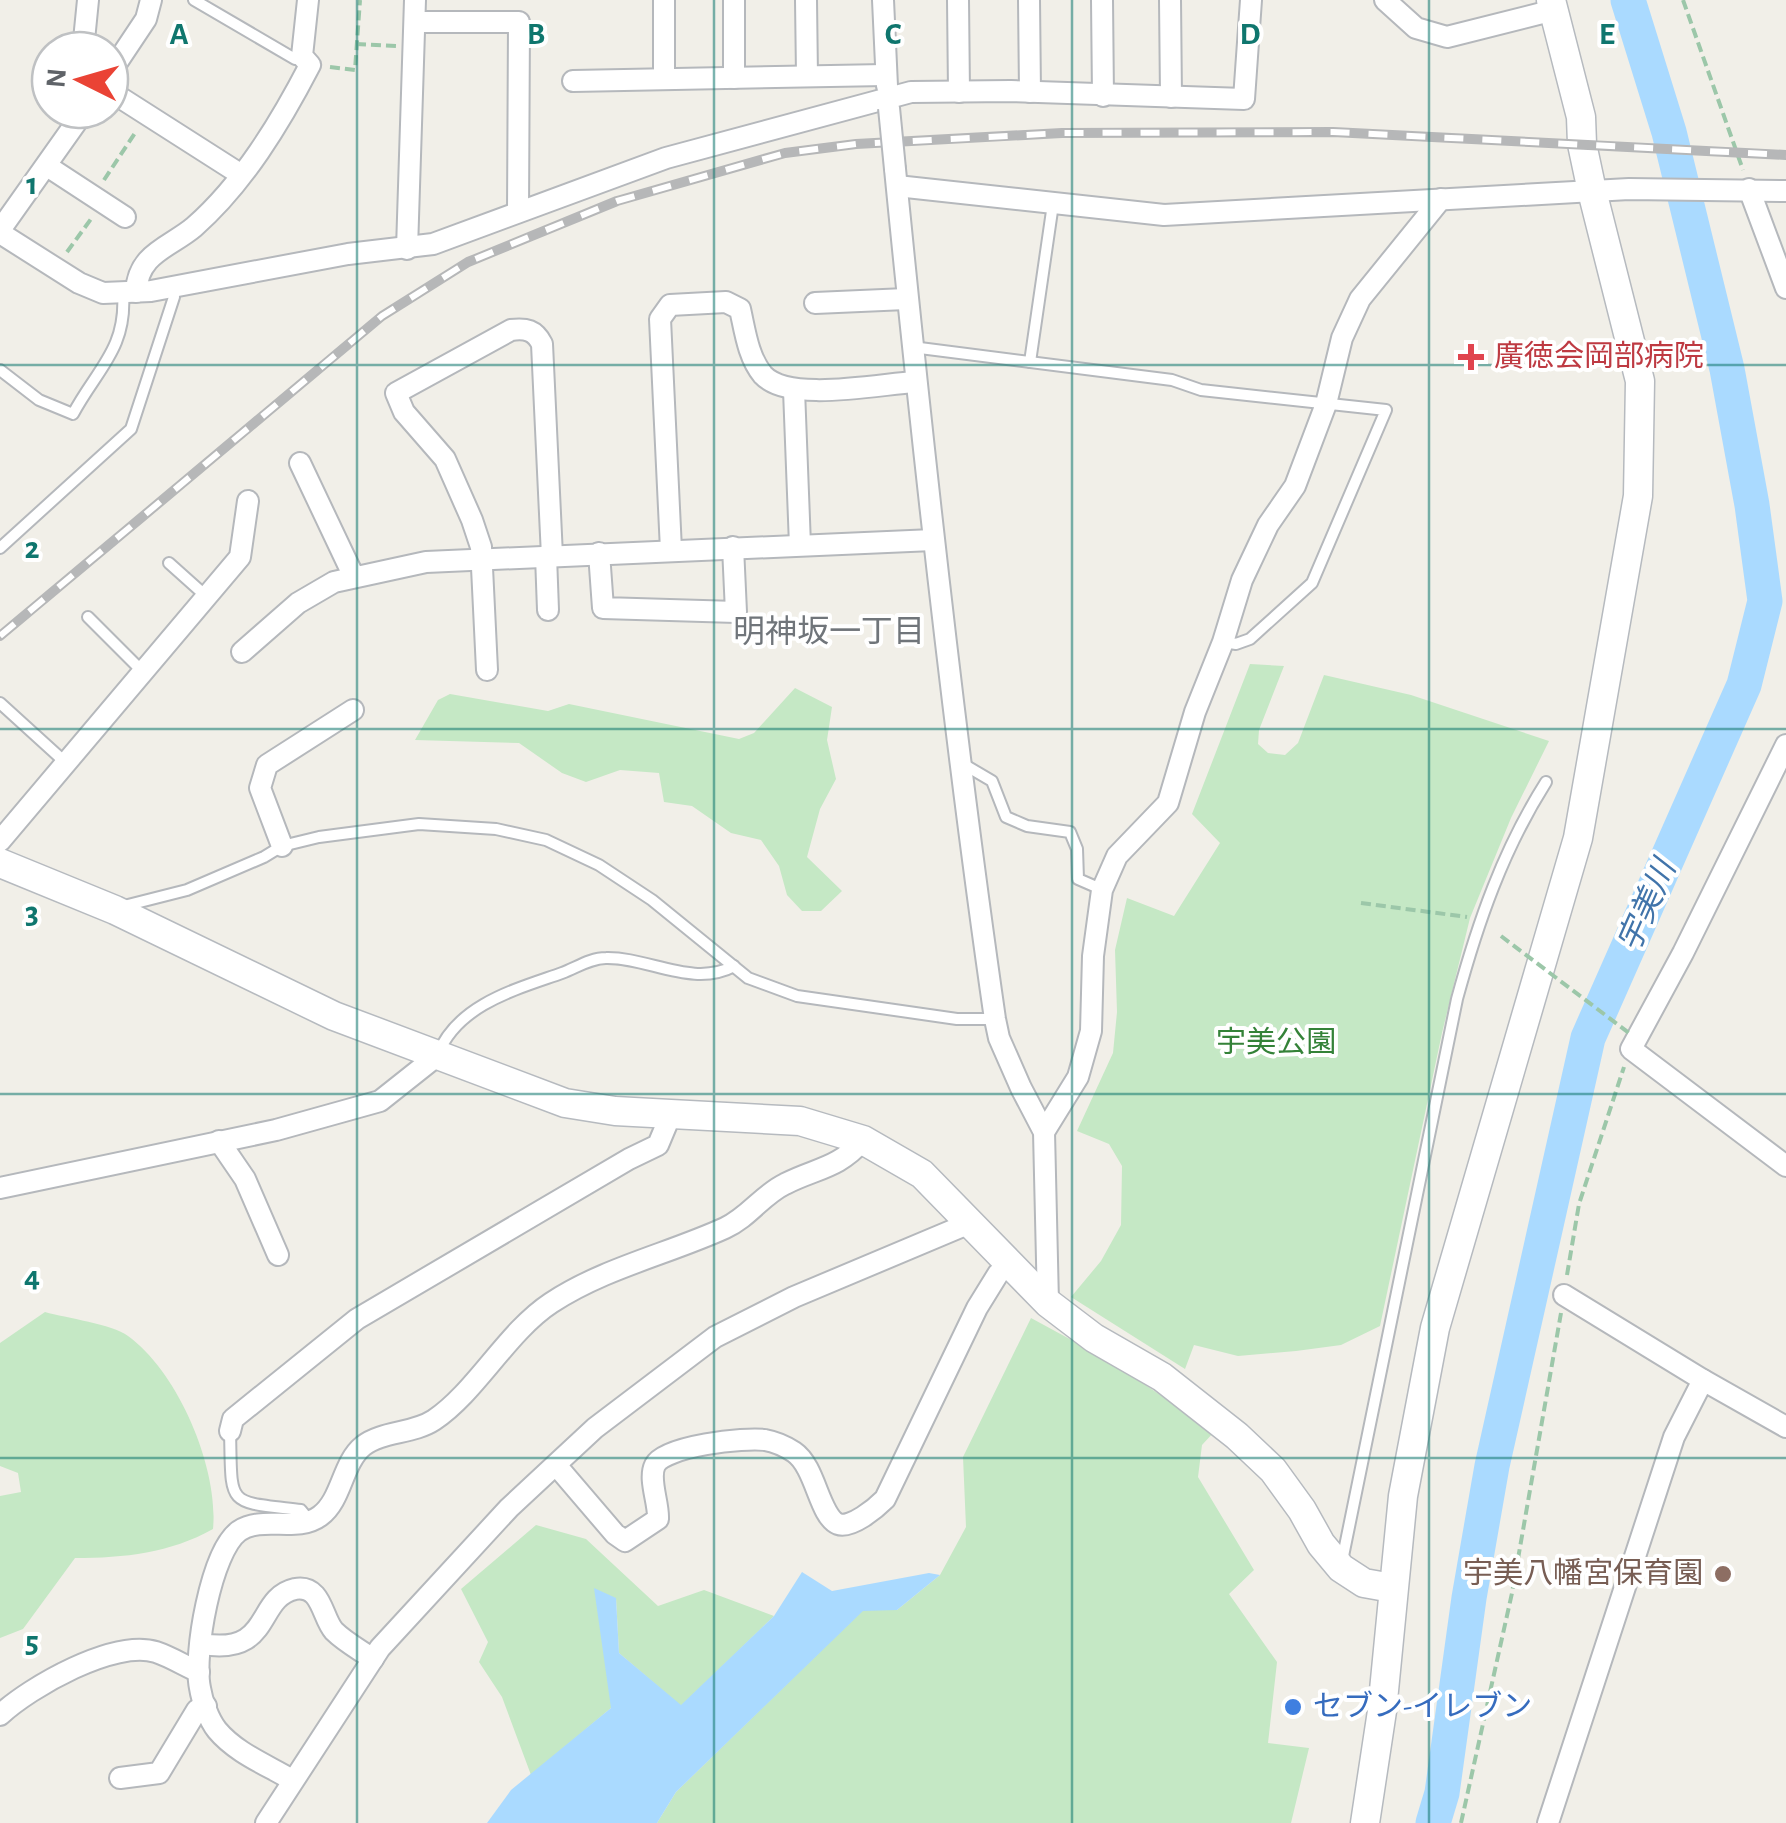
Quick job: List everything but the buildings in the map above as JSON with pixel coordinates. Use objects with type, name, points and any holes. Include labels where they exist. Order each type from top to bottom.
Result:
[{"type":"street","points":[[130,43],[146,19],[151,0]]},
{"type":"street","points":[[129,292],[145,262],[157,249],[192,228],[282,120],[306,61],[308,0]]},
{"type":"street","points":[[407,248],[416,0]]},
{"type":"street","points":[[664,0],[664,79]]},
{"type":"street","points":[[734,0],[734,78]]},
{"type":"street","points":[[806,0],[808,76]]},
{"type":"street","points":[[883,0],[906,298],[959,761],[994,1019],[1020,1088],[1044,1132],[1048,1303]]},
{"type":"street","points":[[958,0],[959,92]]},
{"type":"street","points":[[1029,0],[1030,92]]},
{"type":"street","points":[[1102,0],[1104,96]]},
{"type":"street","points":[[1170,0],[1171,97]]},
{"type":"street","points":[[72,130],[0,232],[102,294],[173,288],[348,254],[433,244],[666,158],[888,103],[911,92],[1244,99],[1251,0]]},
{"type":"street","points":[[1365,1823],[1382,1711],[1404,1496],[1435,1328],[1578,838],[1638,496],[1640,381],[1592,191],[1581,117],[1553,5],[1447,37],[1416,28],[1385,0]]},
{"type":"street","points":[[84,4],[84,30]]},
{"type":"street","points":[[415,22],[519,22],[518,212]]},
{"type":"street","points":[[574,80],[886,75]]},
{"type":"street","points":[[130,104],[240,174]]},
{"type":"street","points":[[47,166],[125,217]]},
{"type":"street","points":[[896,178],[1164,214],[1629,189],[1786,192]]},
{"type":"street","points":[[1744,190],[1786,288]]},
{"type":"street","points":[[1044,1132],[1078,1077],[1091,1030],[1092,956],[1102,890],[1117,856],[1168,802],[1242,580],[1268,525],[1295,486],[1326,404],[1342,338],[1360,298],[1440,199]]},
{"type":"street","points":[[815,303],[906,298]]},
{"type":"street","points":[[670,550],[660,319],[670,305],[726,302],[740,309],[756,365],[766,378],[794,390],[915,382]]},
{"type":"street","points":[[487,670],[481,559],[472,520],[445,459],[404,412],[396,393],[511,330],[524,328],[537,334],[542,344],[548,610]]},
{"type":"street","points":[[794,390],[800,545]]},
{"type":"street","points":[[300,463],[354,577]]},
{"type":"street","points":[[0,841],[240,557],[248,501]]},
{"type":"street","points":[[242,652],[298,603],[334,582],[426,562],[933,540]]},
{"type":"street","points":[[599,553],[603,608],[736,612],[732,547]]},
{"type":"street","points":[[282,846],[260,788],[267,765],[353,710]]},
{"type":"street","points":[[1786,745],[1683,953],[1630,1041],[1786,1166]]},
{"type":"street","points":[[0,863],[115,910],[334,1016],[566,1103],[615,1111],[800,1121],[863,1140],[922,1174],[1048,1303],[1094,1338],[1162,1378],[1237,1436],[1273,1470],[1341,1568],[1364,1583],[1392,1588]]},
{"type":"street","points":[[0,1188],[276,1130],[380,1101],[438,1055]]},
{"type":"street","points":[[230,1431],[232,1418],[358,1319],[658,1145],[671,1114]]},
{"type":"street","points":[[292,1780],[233,1746],[214,1727],[199,1687],[208,1599],[226,1545],[237,1532],[252,1524],[320,1516],[364,1444],[436,1419],[524,1325],[551,1303],[639,1261],[747,1217],[774,1190],[829,1168],[850,1156],[863,1140]]},
{"type":"street","points":[[219,1141],[244,1179],[278,1256]]},
{"type":"street","points":[[266,1823],[372,1659],[509,1508],[596,1428],[715,1337],[794,1298],[970,1223]]},
{"type":"street","points":[[556,1464],[625,1541],[658,1518],[653,1471],[656,1461],[667,1452],[764,1440],[781,1444],[809,1465],[828,1514],[836,1523],[844,1524],[875,1509],[885,1499],[977,1308],[1008,1265]]},
{"type":"street","points":[[1564,1295],[1786,1427]]},
{"type":"street","points":[[1548,1823],[1674,1437],[1703,1380]]},
{"type":"street","points":[[202,1644],[228,1647],[243,1642],[281,1597],[293,1589],[303,1589],[322,1603],[333,1630],[372,1659]]},
{"type":"street","points":[[0,1716],[24,1694],[83,1665],[118,1654],[154,1651],[199,1672]]},
{"type":"street","points":[[120,1778],[158,1774],[197,1710],[206,1706]]},
{"type":"lane","points":[[194,0],[295,59],[306,61]]},
{"type":"lane","points":[[1030,362],[1053,202]]},
{"type":"lane","points":[[0,548],[131,430],[174,297],[173,288]]},
{"type":"lane","points":[[0,370],[39,400],[72,414],[86,388],[115,351],[129,292]]},
{"type":"lane","points":[[912,346],[1172,380],[1201,390],[1386,410],[1312,583],[1250,640],[1223,642]]},
{"type":"lane","points":[[170,564],[208,598]]},
{"type":"lane","points":[[88,618],[144,672]]},
{"type":"lane","points":[[0,702],[67,763]]},
{"type":"lane","points":[[959,761],[992,780],[1006,817],[1027,826],[1070,832],[1077,849],[1078,879],[1102,890]]},
{"type":"lane","points":[[1341,1568],[1461,983],[1485,905],[1518,826],[1546,782]]},
{"type":"lane","points":[[115,910],[128,903],[187,890],[282,846],[319,837],[419,824],[496,829],[546,840],[598,864],[748,978],[796,996],[957,1020],[994,1019]]},
{"type":"lane","points":[[438,1055],[444,1040],[485,1004],[521,986],[583,964],[604,958],[705,974],[734,966]]},
{"type":"lane","points":[[230,1431],[236,1497],[245,1504],[301,1510],[310,1520]]},
{"type":"path","points":[[306,61],[354,70],[360,0]]},
{"type":"path","points":[[1683,0],[1744,190]]},
{"type":"path","points":[[356,44],[414,47]]},
{"type":"path","points":[[56,268],[147,115]]},
{"type":"path","points":[[1361,902],[1459,915]]},
{"type":"path","points":[[1461,1823],[1512,1594],[1579,1204],[1630,1041],[1501,936]]},
{"type":"green space","name":"宇美公園","points":[[1250,664],[1284,666],[1259,730],[1258,744],[1268,753],[1285,755],[1298,743],[1324,675],[1411,695],[1549,741],[1511,818],[1470,918],[1380,1326],[1341,1345],[1296,1351],[1238,1356],[1194,1345],[1185,1369],[1071,1297],[1101,1261],[1121,1225],[1122,1166],[1109,1144],[1077,1131],[1113,1053],[1117,1012],[1115,950],[1127,898],[1174,916],[1220,843],[1192,814]]},
{"type":"green space","points":[[795,688],[832,707],[827,740],[836,779],[820,809],[807,857],[842,891],[821,911],[802,911],[787,895],[779,866],[761,840],[731,833],[692,806],[664,802],[659,773],[620,770],[586,782],[562,773],[519,743],[415,740],[438,700],[450,694],[548,711],[569,704],[739,739],[754,733]]},
{"type":"green space","points":[[45,1312],[121,1332],[146,1352],[163,1373],[192,1423],[202,1451],[213,1505],[213,1529],[180,1544],[147,1552],[75,1558],[23,1629],[0,1638],[0,1496],[21,1492],[18,1473],[0,1466],[0,1343]]},
{"type":"green space","points":[[1031,1318],[1112,1362],[1214,1432],[1202,1445],[1198,1477],[1254,1570],[1229,1594],[1277,1662],[1268,1743],[1309,1748],[1291,1823],[657,1823],[676,1792],[863,1610],[897,1610],[940,1575],[966,1527],[963,1457]]},
{"type":"green space","points":[[536,1525],[586,1539],[658,1606],[704,1590],[774,1616],[681,1706],[619,1653],[616,1598],[611,1708],[531,1775],[502,1697],[479,1662],[488,1642],[461,1589]]},
{"type":"water","points":[[802,1572],[832,1591],[929,1573],[940,1575],[897,1610],[863,1611],[676,1792],[657,1823],[487,1823],[511,1790],[611,1708],[594,1588],[616,1598],[619,1653],[681,1705],[774,1616]]},
{"type":"waterway","name":"宇美川","points":[[1433,1823],[1442,1793],[1492,1466],[1588,1038],[1744,685],[1765,601],[1727,369],[1669,132],[1628,0]]},
{"type":"railway","points":[[0,636],[382,316],[468,262],[617,201],[785,153],[856,144],[1062,133],[1333,132],[1786,155]]},
{"type":"place","name":"廣徳会岡部病院","points":[[1471,357]]},
{"type":"place","name":"宇美八幡宮保育園","points":[[1723,1574]]},
{"type":"place","name":"セブン-イレブン","points":[[1293,1707]]},
{"type":"district","name":"明神坂一丁目","points":[[829,632]]}]
